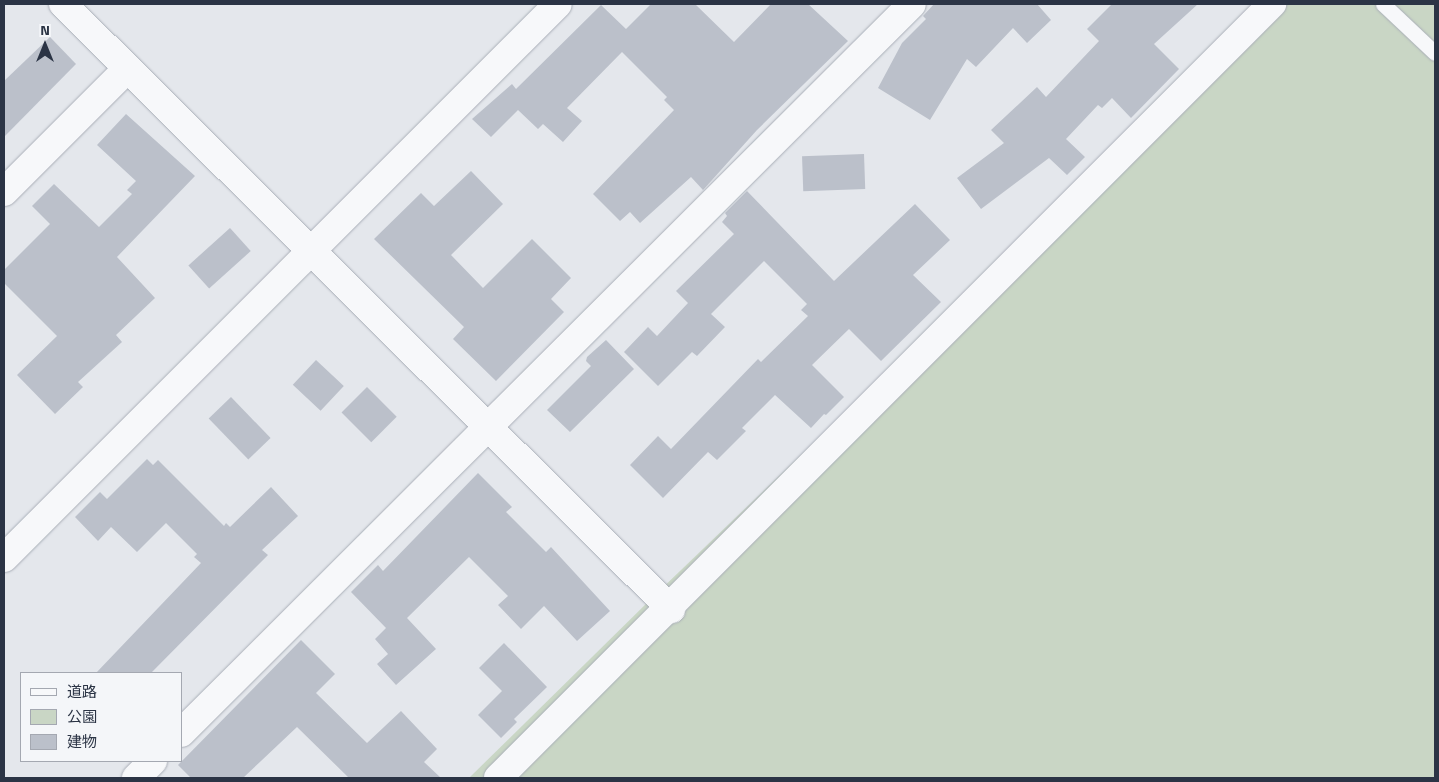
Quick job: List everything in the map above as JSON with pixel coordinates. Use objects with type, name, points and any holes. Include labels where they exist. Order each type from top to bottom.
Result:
[{"type":"street","points":[[63,4],[671,609]]},
{"type":"street","points":[[4,558],[558,4]]},
{"type":"street","points":[[182,732],[486,426],[912,4]]},
{"type":"street","points":[[498,778],[671,609],[1272,4]]},
{"type":"street","points":[[4,192],[128,68]]},
{"type":"street","points":[[136,778],[152,762]]},
{"type":"lane","points":[[1384,4],[1435,53]]},
{"type":"green space","points":[[1271,4],[1435,4],[1435,778],[469,778],[655,595]]},
{"type":"building","points":[[651,4],[695,4],[734,42],[771,4],[808,4],[848,41],[757,130],[703,190],[691,177],[640,223],[630,212],[620,221],[593,194],[674,110],[664,100],[667,97],[622,52],[567,108],[582,121],[563,142],[543,124],[538,129],[518,110],[491,137],[472,119],[512,84],[516,89],[601,5],[626,29]]},
{"type":"building","points":[[934,4],[1037,4],[1051,20],[1027,43],[1013,28],[976,67],[967,59],[930,120],[878,88],[902,43],[926,19],[923,16]]},
{"type":"building","points":[[1112,4],[1198,4],[1154,44],[1179,69],[1131,118],[1112,98],[1102,108],[1098,105],[1066,139],[1085,157],[1067,175],[1049,158],[981,209],[957,178],[1004,143],[991,130],[1037,87],[1046,97],[1099,41],[1087,29]]},
{"type":"building","points":[[50,37],[76,64],[4,137],[4,81]]},
{"type":"building","points":[[126,114],[195,176],[117,257],[155,298],[116,335],[122,342],[78,382],[83,387],[55,414],[17,375],[57,336],[4,283],[4,270],[50,224],[32,206],[54,184],[99,227],[132,194],[127,190],[136,181],[97,145]]},
{"type":"building","points":[[864,154],[865,189],[803,191],[802,156]]},
{"type":"building","points":[[471,171],[503,204],[451,255],[483,288],[532,239],[571,278],[551,299],[564,312],[496,381],[453,339],[464,327],[374,239],[421,193],[434,206]]},
{"type":"building","points":[[747,191],[834,281],[915,204],[950,240],[913,275],[941,302],[881,361],[849,329],[812,365],[844,397],[826,415],[824,414],[811,428],[775,395],[742,428],[746,431],[717,460],[708,452],[663,498],[630,465],[658,436],[671,449],[758,359],[761,362],[808,316],[801,310],[807,304],[764,261],[711,314],[725,327],[697,356],[692,352],[658,386],[624,352],[648,327],[657,336],[688,303],[676,291],[734,234],[722,222],[727,216],[725,213]]},
{"type":"building","points":[[230,228],[251,251],[209,289],[188,265]]},
{"type":"building","points":[[606,340],[634,369],[570,432],[547,410],[591,366],[586,361],[587,357]]},
{"type":"building","points":[[316,360],[344,386],[321,411],[293,385]]},
{"type":"building","points":[[367,387],[397,417],[371,442],[342,412]]},
{"type":"building","points":[[231,397],[271,438],[248,460],[209,419]]},
{"type":"building","points":[[147,459],[153,465],[158,460],[224,526],[226,523],[230,527],[271,487],[298,516],[262,550],[268,555],[152,672],[97,672],[201,563],[194,557],[197,554],[166,523],[137,552],[111,527],[98,541],[75,517],[100,492],[107,499]]},
{"type":"building","points":[[478,473],[512,507],[506,512],[546,552],[551,547],[610,611],[577,641],[544,606],[521,629],[498,605],[508,596],[469,557],[407,618],[436,649],[396,685],[377,664],[388,654],[375,639],[386,628],[351,592],[378,565],[383,571]]},
{"type":"building","points":[[301,640],[335,674],[316,693],[367,743],[401,711],[437,749],[424,762],[441,778],[349,778],[297,727],[243,778],[191,778],[178,765]]},
{"type":"building","points":[[504,643],[547,687],[514,719],[517,722],[501,738],[478,715],[502,691],[479,668]]}]
